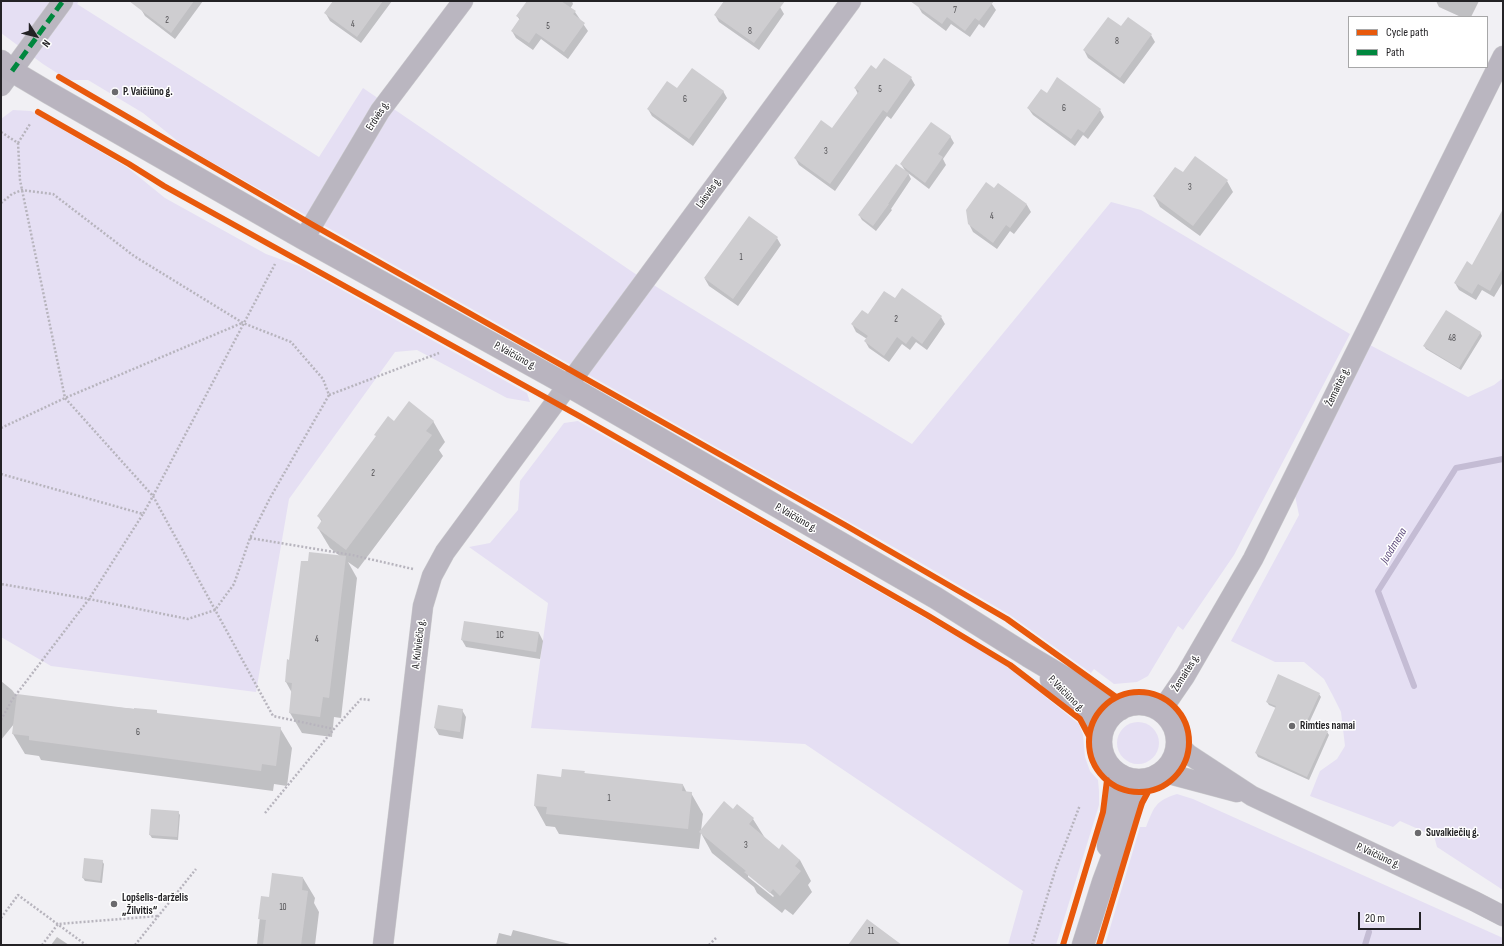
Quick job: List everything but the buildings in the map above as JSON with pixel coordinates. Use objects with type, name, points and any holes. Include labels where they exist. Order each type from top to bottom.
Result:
[{"type":"main road","name":"P. Vaičiūno g.","points":[[5,72],[49,94],[304,239],[567,385],[936,598],[1028,656],[1107,703],[1121,709]]},
{"type":"main road","name":"P. Vaičiūno g.","points":[[1028,656],[1094,721],[1102,733]]},
{"type":"main road","points":[[1083,945],[1103,882],[1132,804],[1153,776],[1172,759],[1175,754],[1177,743],[1173,725],[1161,711],[1148,705],[1134,704],[1121,709],[1109,719],[1102,733],[1102,749],[1108,764],[1119,775],[1131,779],[1153,776]]},
{"type":"main road","points":[[1103,882],[1119,775]]},
{"type":"street","points":[[5,72],[63,1]]},
{"type":"street","name":"Erdvės g.","points":[[304,239],[380,111],[463,1]]},
{"type":"street","name":"Laisvės g.","points":[[567,385],[851,1]]},
{"type":"street","name":"Žemaitės g.","points":[[1161,711],[1184,676],[1253,559],[1503,56]]},
{"type":"street","name":"A. Kulviečio g.","points":[[383,945],[423,606],[432,576],[445,552],[567,385]]},
{"type":"street","name":"P. Vaičiūno g.","points":[[1177,743],[1188,754],[1252,796],[1503,916]]},
{"type":"street","name":"P. Vaičiūno g.","points":[[1153,776],[1252,796]]},
{"type":"path","points":[[30,124],[18,144],[22,190],[65,398],[153,496],[273,716],[334,729]]},
{"type":"path","points":[[1,132],[18,144]]},
{"type":"path","points":[[1,203],[12,194],[22,190],[53,194],[134,256],[243,323],[290,342],[323,378],[329,395]]},
{"type":"path","points":[[1,720],[12,700],[89,599],[143,514],[275,264]]},
{"type":"path","points":[[1,428],[65,398],[243,323]]},
{"type":"path","points":[[1,584],[89,599],[188,619],[216,610],[234,584],[250,538],[270,498],[329,395],[439,353]]},
{"type":"path","points":[[1,474],[143,514]]},
{"type":"path","points":[[250,538],[352,556],[419,570]]},
{"type":"path","points":[[265,813],[334,729],[361,699],[370,700]]},
{"type":"path","points":[[1032,945],[1056,868],[1080,805]]},
{"type":"path","points":[[135,945],[196,869]]},
{"type":"path","points":[[1,918],[18,894],[86,945]]},
{"type":"path","points":[[42,945],[58,924],[158,916]]},
{"type":"path","points":[[709,945],[716,938]]},
{"type":"shaded area","points":[[1,1],[79,1],[77,4],[319,157],[363,88],[634,273],[912,444],[1111,202],[1141,210],[1350,334],[1234,555],[1183,630],[1178,626],[1148,676],[1137,682],[1114,684],[1094,669],[1091,673],[1010,615],[897,549],[185,147],[143,113],[88,80],[68,80],[43,64],[1,33]]},
{"type":"shaded area","points":[[13,110],[31,111],[128,168],[165,198],[266,254],[299,266],[527,393],[530,402],[507,398],[417,350],[395,352],[289,499],[256,692],[51,666],[1,637],[1,119]]},
{"type":"shaded area","points":[[1370,345],[1468,397],[1494,385],[1503,378],[1503,890],[1437,847],[1434,836],[1400,821],[1393,827],[1310,796],[1320,771],[1337,759],[1345,746],[1341,712],[1332,694],[1324,679],[1304,662],[1275,662],[1231,641],[1299,515],[1294,491]]},
{"type":"shaded area","points":[[578,421],[1007,666],[1079,724],[1083,735],[1085,757],[1090,771],[1098,780],[1099,805],[1056,945],[1008,945],[1023,891],[805,744],[531,728],[548,603],[469,547],[490,543],[518,510],[520,481],[564,423]]},
{"type":"shaded area","points":[[1134,722],[1142,722],[1153,728],[1159,739],[1159,747],[1153,758],[1142,764],[1134,764],[1123,758],[1117,747],[1117,739],[1123,728]]},
{"type":"shaded area","points":[[1177,794],[1193,799],[1503,938],[1503,945],[1105,945],[1140,827],[1146,827],[1151,814],[1160,802]]},
{"type":"waterway","name":"Juodmena","points":[[1414,686],[1378,591],[1456,468],[1503,459]]},
{"type":"waterway","name":"Juodmena","points":[[1365,945],[1369,932]]},
{"type":"marked path","points":[[12,71],[63,1]]},
{"type":"cycle path","points":[[59,77],[313,225],[845,525],[1007,619],[1116,697]]},
{"type":"cycle path","points":[[38,112],[129,164],[164,186],[581,417],[927,615],[1010,665],[1080,719],[1089,736]]},
{"type":"cycle path","points":[[1139,692],[1149,693],[1167,700],[1181,714],[1188,732],[1189,742],[1188,752],[1181,770],[1167,784],[1149,791],[1139,792],[1129,791],[1111,784],[1097,770],[1090,752],[1089,742],[1090,732],[1097,714],[1111,700],[1129,693],[1139,692]]},
{"type":"cycle path","points":[[1063,945],[1103,812],[1107,780]]},
{"type":"cycle path","points":[[1099,945],[1142,803],[1148,792]]},
{"type":"place","name":"P. Vaičiūno g.","points":[[115,92]]},
{"type":"place","name":"Rimties namai","points":[[1292,726]]},
{"type":"place","name":"Suvalkiečių g.","points":[[1418,833]]},
{"type":"place","name":"Lopšelis-darželis „Žilvitis“","points":[[114,904]]}]
